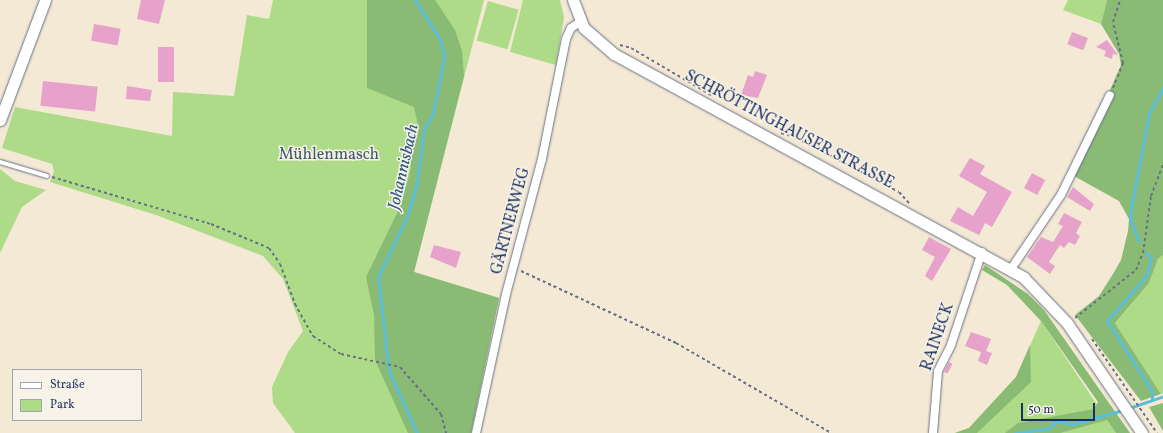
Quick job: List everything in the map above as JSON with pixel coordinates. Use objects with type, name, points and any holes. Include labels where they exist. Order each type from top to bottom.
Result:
[{"type":"main road","points":[[0,120],[45,0]]},
{"type":"main road","name":"SCHRÖTTINGHAUSER STRASSE","points":[[574,2],[580,22],[593,38],[614,54],[1011,269],[1036,288],[1067,323],[1139,430]]},
{"type":"street","name":"GÄRTNERWEG","points":[[476,433],[513,268],[542,159],[566,39],[571,28],[580,22]]},
{"type":"street","points":[[1011,269],[1061,196],[1110,95]]},
{"type":"street","name":"RAINECK","points":[[933,433],[938,371],[982,252]]},
{"type":"lane","points":[[0,162],[47,176]]},
{"type":"path","points":[[1110,95],[1123,64],[1113,22],[1120,0]]},
{"type":"path","points":[[1067,323],[1125,282],[1136,270],[1143,253],[1151,196],[1163,164]]},
{"type":"path","points":[[47,176],[211,224],[269,248],[280,264],[295,304],[313,336],[341,354],[392,365],[407,373],[441,414],[446,433]]},
{"type":"path","points":[[513,268],[676,343],[832,433]]},
{"type":"path","points":[[1130,391],[1157,433]]},
{"type":"green space","name":"Mühlenmasch","points":[[273,0],[484,0],[414,272],[499,298],[471,433],[295,433],[273,403],[272,387],[288,352],[303,331],[283,279],[263,256],[156,215],[50,182],[54,171],[52,164],[2,148],[15,107],[172,136],[173,92],[234,96],[247,15],[269,19]]},
{"type":"green space","points":[[367,0],[435,0],[455,30],[462,51],[464,76],[414,272],[499,298],[471,433],[408,433],[375,360],[374,315],[366,277],[401,205],[411,168],[408,146],[419,130],[414,107],[367,88]]},
{"type":"green space","points":[[523,0],[560,0],[564,17],[556,65],[510,52]]},
{"type":"green space","points":[[1068,0],[1107,0],[1101,24],[1063,10]]},
{"type":"green space","points":[[1107,0],[1163,0],[1163,255],[1158,259],[1149,283],[1115,323],[1161,394],[1141,401],[1075,315],[1099,296],[1113,274],[1121,260],[1128,231],[1129,219],[1119,201],[1074,176],[1111,100],[1110,90],[1121,65],[1119,54],[1101,24]]},
{"type":"green space","points":[[488,1],[519,10],[507,49],[477,40]]},
{"type":"green space","points":[[0,169],[15,181],[46,190],[22,207],[0,253]]},
{"type":"green space","points":[[1163,255],[1163,393],[1161,394],[1115,323],[1149,283],[1158,259]]},
{"type":"green space","points":[[985,265],[1028,294],[1044,310],[1130,433],[1116,433],[1107,420],[1060,433],[1005,433],[1018,423],[1094,409],[1098,402],[1041,321],[1007,285],[982,270]]},
{"type":"green space","points":[[1041,321],[1116,433],[955,433],[969,428],[1016,377]]},
{"type":"green space","points":[[1030,345],[1031,382],[977,433],[955,433],[969,428],[1016,377]]},
{"type":"green space","points":[[1163,403],[1163,431],[1149,407]]},
{"type":"building","points":[[141,0],[165,0],[159,24],[137,19]]},
{"type":"building","points":[[94,24],[121,29],[118,45],[91,41]]},
{"type":"building","points":[[1072,32],[1088,38],[1083,50],[1067,44]]},
{"type":"building","points":[[1107,40],[1118,55],[1113,54],[1112,59],[1104,56],[1106,51],[1096,47]]},
{"type":"building","points":[[158,47],[174,47],[174,82],[158,82]]},
{"type":"building","points":[[755,71],[767,75],[758,98],[741,95],[748,75],[753,77]]},
{"type":"building","points":[[43,81],[98,87],[95,112],[40,106]]},
{"type":"building","points":[[127,86],[152,90],[150,101],[126,99]]},
{"type":"building","points":[[970,158],[985,166],[980,174],[1012,192],[992,227],[985,223],[979,235],[950,221],[958,207],[973,216],[987,192],[959,176]]},
{"type":"building","points":[[1032,173],[1045,180],[1037,195],[1024,188]]},
{"type":"building","points":[[1073,187],[1094,204],[1090,211],[1067,197]]},
{"type":"building","points":[[1064,213],[1082,222],[1076,233],[1080,236],[1075,245],[1069,242],[1064,248],[1060,245],[1049,262],[1055,266],[1050,274],[1027,257],[1041,237],[1053,242],[1063,226],[1058,224]]},
{"type":"building","points":[[929,237],[951,249],[932,281],[925,276],[935,257],[922,250]]},
{"type":"building","points":[[434,245],[461,252],[456,268],[430,257]]},
{"type":"building","points":[[971,332],[991,339],[986,351],[992,353],[987,365],[978,361],[981,352],[965,346]]},
{"type":"building","points":[[949,362],[953,364],[948,374],[944,372]]},
{"type":"waterway","name":"Johannisbach","points":[[415,0],[440,39],[444,57],[433,113],[424,129],[416,186],[408,214],[378,277],[389,372],[417,433]]},
{"type":"waterway","points":[[1139,241],[1130,220],[1131,208],[1149,113],[1163,88]]},
{"type":"waterway","points":[[1147,253],[1151,259],[1146,276],[1107,321],[1152,391],[1152,400]]},
{"type":"waterway","points":[[1129,408],[1163,396]]},
{"type":"waterway","points":[[1015,433],[1049,428],[1056,421],[1073,424],[1123,410]]}]
